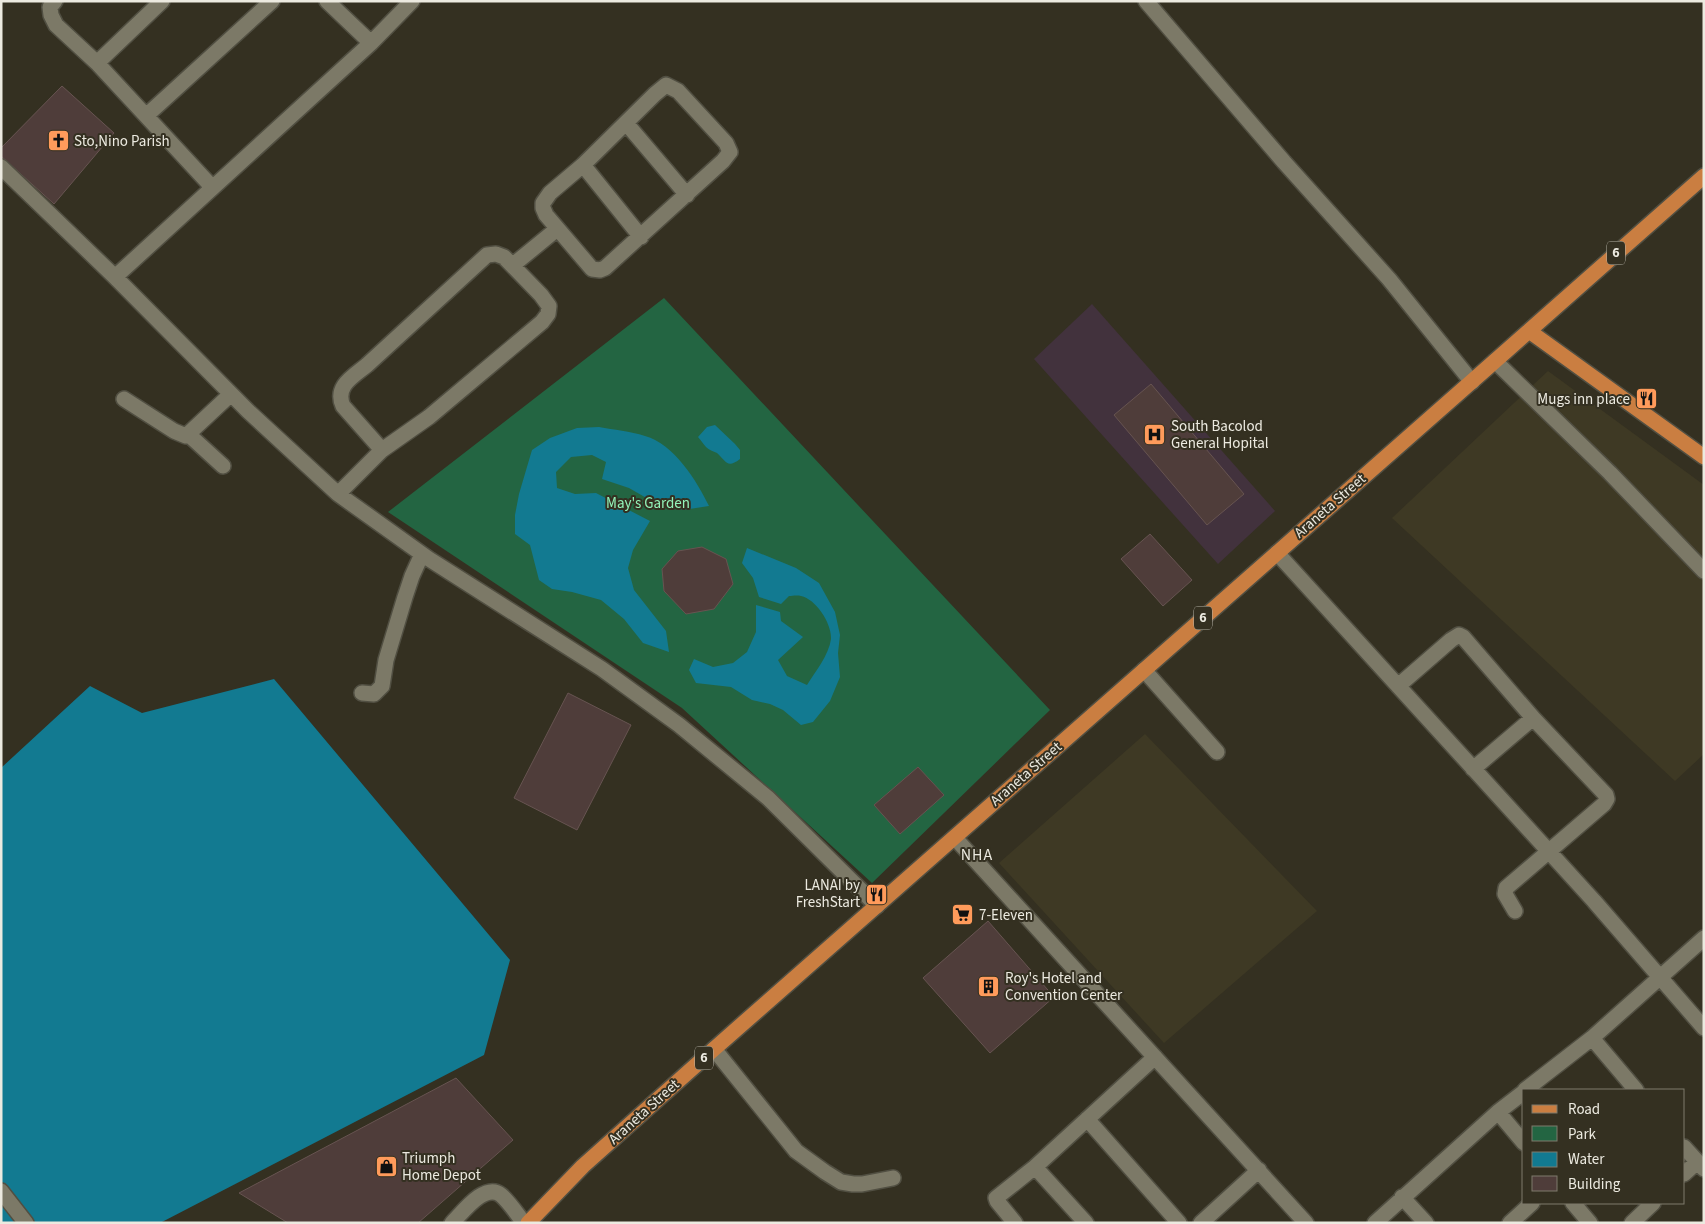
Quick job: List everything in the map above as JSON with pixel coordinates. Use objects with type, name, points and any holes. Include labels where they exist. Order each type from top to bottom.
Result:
[{"type":"main road","name":"6","points":[[1529,331],[1704,176]]},
{"type":"main road","name":"Araneta Street","points":[[532,1221],[583,1166],[714,1049],[1529,331]]},
{"type":"main road","points":[[1529,331],[1704,457]]},
{"type":"street","points":[[54,1],[50,7],[50,15],[56,25],[97,63],[212,187]]},
{"type":"street","points":[[97,63],[162,1]]},
{"type":"street","points":[[147,115],[272,1]]},
{"type":"street","points":[[327,1],[370,43]]},
{"type":"street","points":[[115,277],[370,43],[412,1]]},
{"type":"street","points":[[1146,1],[1278,155],[1389,279],[1472,382]]},
{"type":"street","points":[[666,85],[678,91],[726,143],[730,152],[687,195],[605,268],[596,270],[588,266],[546,215],[543,208],[543,203],[550,193],[583,165],[666,85]]},
{"type":"street","points":[[626,123],[687,195]]},
{"type":"street","points":[[583,165],[641,236]]},
{"type":"street","points":[[1,166],[231,394],[338,494],[422,554],[602,669],[678,725],[768,798],[877,906]]},
{"type":"street","points":[[513,265],[557,228]]},
{"type":"street","points":[[338,494],[382,450],[429,417],[542,322],[548,314],[549,306],[504,257],[496,254],[487,255],[368,365],[346,382],[339,399],[382,450]]},
{"type":"street","points":[[1495,362],[1610,473],[1704,571]]},
{"type":"street","points":[[124,398],[183,436],[188,434],[231,394]]},
{"type":"street","points":[[188,434],[223,466]]},
{"type":"street","points":[[1277,553],[1594,901],[1658,978],[1704,1028]]},
{"type":"street","points":[[362,692],[374,694],[382,686],[386,660],[405,597],[422,554]]},
{"type":"street","points":[[1398,686],[1451,640],[1459,636],[1463,637],[1533,718],[1606,795],[1608,799],[1604,804],[1506,888],[1505,894],[1515,911]]},
{"type":"street","points":[[1144,670],[1217,752]]},
{"type":"street","points":[[1473,769],[1533,718]]},
{"type":"street","points":[[955,838],[1306,1223]]},
{"type":"street","points":[[1528,1089],[1592,1038],[1704,938]]},
{"type":"street","points":[[1592,1038],[1635,1089]]},
{"type":"street","points":[[714,1049],[796,1151],[825,1172],[841,1182],[853,1184],[893,1178]]},
{"type":"street","points":[[1015,1223],[996,1200],[1035,1167],[1155,1057]]},
{"type":"street","points":[[1375,1223],[1498,1112],[1522,1093]]},
{"type":"street","points":[[1498,1112],[1522,1141]]},
{"type":"street","points":[[1088,1119],[1179,1223]]},
{"type":"street","points":[[1685,1148],[1700,1165],[1685,1173]]},
{"type":"street","points":[[1035,1167],[1086,1223]]},
{"type":"street","points":[[1201,1223],[1259,1170]]},
{"type":"street","points":[[1,1191],[26,1223]]},
{"type":"street","points":[[452,1223],[482,1193],[491,1191],[500,1194],[532,1221]]},
{"type":"street","points":[[1402,1197],[1426,1223]]},
{"type":"street","points":[[1510,1223],[1531,1204]]},
{"type":"street","points":[[1574,1204],[1590,1223]]},
{"type":"street","points":[[1632,1223],[1652,1204]]},
{"type":"shaded area","name":"South Bacolod General Hopital","points":[[1092,304],[1275,511],[1218,564],[1034,359]]},
{"type":"shaded area","points":[[1548,371],[1704,485],[1704,754],[1675,781],[1392,518]]},
{"type":"shaded area","points":[[1145,734],[1317,911],[1164,1043],[999,863]]},
{"type":"green space","name":"May's Garden","points":[[664,298],[1050,710],[872,883],[682,708],[388,512]]},
{"type":"water","points":[[715,425],[740,450],[740,459],[736,462],[727,463],[717,453],[706,447],[698,437],[707,427]]},
{"type":"water","points":[[599,427],[639,434],[656,440],[666,447],[691,475],[709,506],[683,510],[650,500],[629,488],[602,479],[606,462],[592,455],[571,457],[556,472],[557,488],[575,494],[596,493],[650,521],[633,550],[628,568],[634,590],[666,631],[669,652],[643,643],[624,619],[601,600],[552,589],[539,580],[530,545],[515,534],[515,515],[519,494],[532,450],[550,438],[577,428]]},
{"type":"water","points":[[747,548],[796,568],[819,583],[835,612],[840,635],[838,653],[840,677],[830,701],[813,722],[801,725],[783,710],[770,704],[752,700],[731,687],[696,683],[689,670],[694,659],[713,667],[733,663],[747,652],[756,632],[756,605],[780,612],[781,621],[803,637],[778,660],[787,676],[807,685],[828,651],[831,639],[829,626],[822,613],[807,598],[789,596],[781,604],[759,597],[753,578],[742,563]]},
{"type":"water","points":[[274,679],[510,960],[484,1055],[160,1223],[1,1223],[1,768],[90,686],[142,713]]},
{"type":"building","name":"Sto,Nino Parish","points":[[62,86],[114,133],[54,204],[1,156],[1,148]]},
{"type":"building","points":[[1151,384],[1244,494],[1207,525],[1114,415]]},
{"type":"building","points":[[1150,534],[1192,580],[1163,606],[1121,559]]},
{"type":"building","points":[[702,547],[726,559],[733,584],[714,609],[686,614],[664,591],[662,569],[678,551]]},
{"type":"building","points":[[568,693],[631,725],[577,830],[514,798]]},
{"type":"building","points":[[918,767],[944,795],[900,834],[874,805]]},
{"type":"building","name":"Roy's Hotel and Convention Center","points":[[988,921],[1054,997],[990,1053],[923,978]]},
{"type":"building","name":"Triumph Home Depot","points":[[456,1078],[513,1140],[418,1223],[288,1223],[239,1193]]},
{"type":"place","name":"Sto,Nino Parish","points":[[58,141]]},
{"type":"place","name":"Mugs inn place","points":[[1646,399]]},
{"type":"place","name":"South Bacolod General Hopital","points":[[1155,435]]},
{"type":"place","name":"LANAI by FreshStart","points":[[876,894]]},
{"type":"place","name":"7-Eleven","points":[[963,915]]},
{"type":"place","name":"Roy's Hotel and Convention Center","points":[[989,987]]},
{"type":"place","name":"Triumph Home Depot","points":[[386,1167]]},
{"type":"district","name":"NHA","points":[[977,855]]}]
